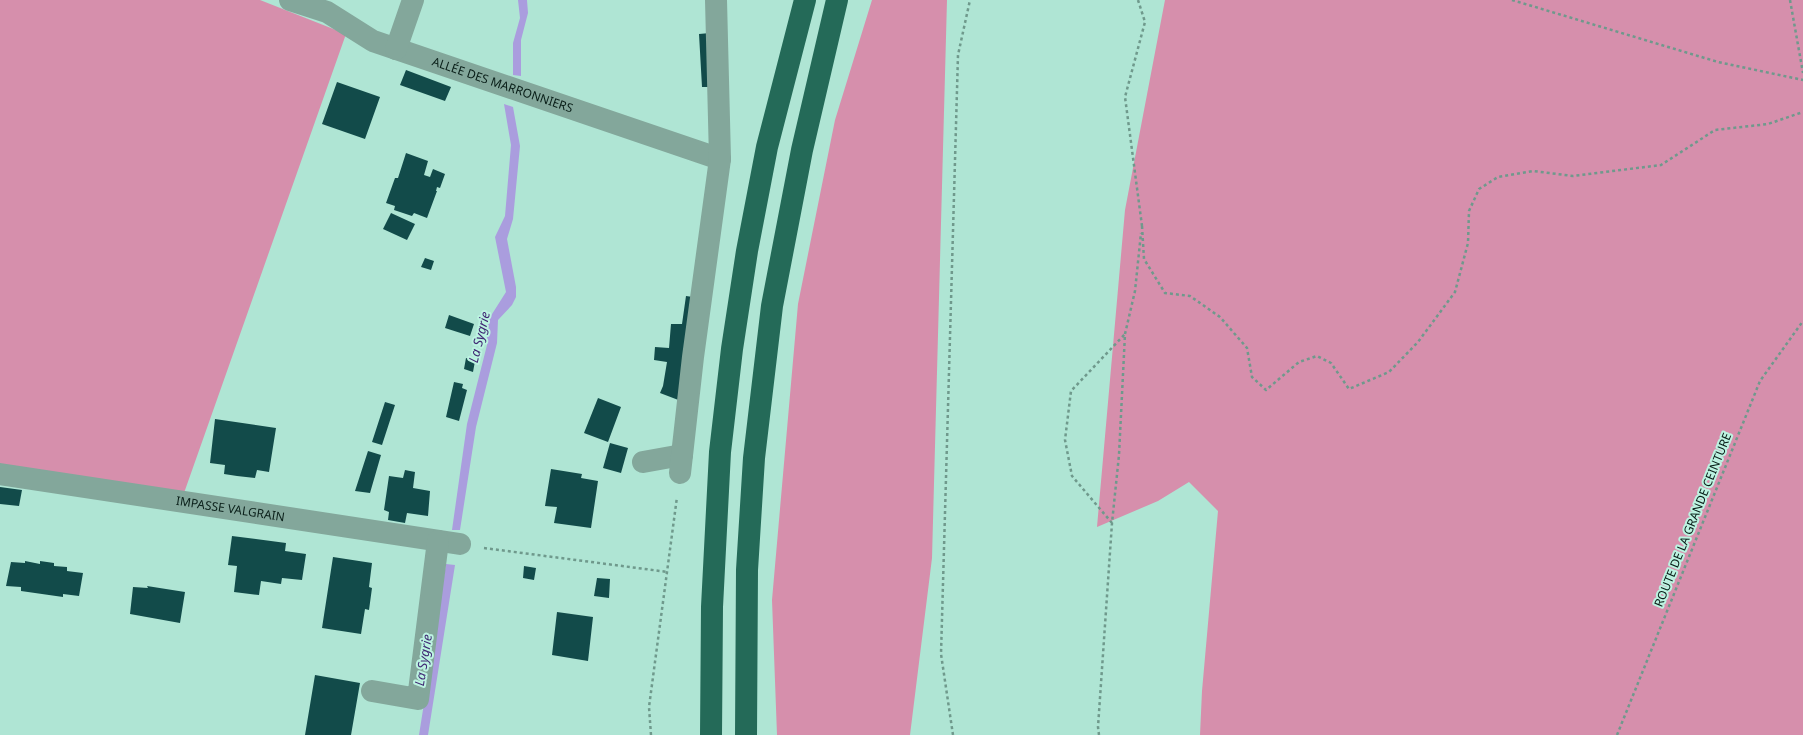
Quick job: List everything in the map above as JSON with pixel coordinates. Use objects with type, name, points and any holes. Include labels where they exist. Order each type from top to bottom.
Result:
[{"type":"highway","points":[[711,735],[712,607],[720,452],[732,349],[747,251],[767,147],[805,0]]},
{"type":"highway","points":[[746,735],[747,570],[754,458],[772,306],[802,150],[837,0]]},
{"type":"street","name":"ALLÉE DES MARRONNIERS","points":[[290,0],[327,12],[373,41],[720,159]]},
{"type":"street","points":[[396,49],[413,0]]},
{"type":"street","points":[[643,462],[681,464],[720,159],[716,0]]},
{"type":"street","name":"IMPASSE VALGRAIN","points":[[0,474],[460,544]]},
{"type":"street","points":[[372,691],[418,699],[438,541]]},
{"type":"path","points":[[953,735],[941,654],[958,55],[970,0]]},
{"type":"path","points":[[1138,0],[1145,22],[1125,97],[1142,226],[1144,259],[1165,294],[1190,296],[1220,317],[1247,348],[1252,377],[1266,390],[1299,362],[1317,356],[1331,363],[1348,389],[1389,372],[1418,342],[1455,292],[1468,243],[1468,211],[1479,189],[1498,177],[1533,171],[1573,176],[1661,165],[1715,130],[1768,124],[1803,112]]},
{"type":"path","points":[[1512,0],[1718,62],[1803,80]]},
{"type":"path","points":[[1790,0],[1803,73]]},
{"type":"path","points":[[1099,735],[1098,727],[1112,523],[1119,455],[1125,334],[1135,291],[1142,226]]},
{"type":"path","name":"ROUTE DE LA GRANDE CEINTURE","points":[[1617,735],[1760,381],[1803,322]]},
{"type":"path","points":[[1112,523],[1072,476],[1065,440],[1071,391],[1125,334]]},
{"type":"path","points":[[651,735],[649,707],[677,496]]},
{"type":"path","points":[[460,544],[668,572]]},
{"type":"shaded area","points":[[0,0],[260,0],[346,34],[184,493],[0,464]]},
{"type":"shaded area","points":[[518,0],[527,0],[528,13],[521,40],[521,76],[513,75],[513,43],[520,18]]},
{"type":"shaded area","points":[[872,0],[947,0],[932,558],[910,735],[777,735],[772,600],[798,304],[835,120]]},
{"type":"shaded area","points":[[1165,0],[1803,0],[1803,735],[1200,735],[1202,691],[1218,511],[1189,482],[1158,501],[1097,527],[1125,210]]},
{"type":"shaded area","points":[[504,104],[513,107],[520,146],[513,219],[507,239],[516,287],[516,297],[512,305],[498,320],[497,343],[476,427],[460,530],[452,530],[467,424],[487,345],[487,322],[506,292],[495,237],[505,216],[511,145]]},
{"type":"shaded area","points":[[446,564],[455,565],[428,735],[419,735]]},
{"type":"building","points":[[710,33],[713,87],[702,87],[699,34]]},
{"type":"building","points":[[406,70],[451,87],[445,101],[400,85]]},
{"type":"building","points":[[337,82],[380,97],[365,139],[322,124]]},
{"type":"building","points":[[406,153],[428,161],[424,175],[430,177],[433,169],[445,174],[440,188],[437,187],[437,191],[427,218],[414,213],[412,216],[394,210],[395,206],[386,203],[395,178],[398,178]]},
{"type":"building","points":[[391,213],[415,224],[407,240],[383,229]]},
{"type":"building","points":[[425,258],[434,261],[431,270],[421,267]]},
{"type":"building","points":[[686,296],[693,297],[681,401],[660,393],[663,386],[667,362],[654,360],[655,347],[669,348],[671,324],[682,324]]},
{"type":"building","points":[[449,315],[474,324],[470,336],[445,328]]},
{"type":"building","points":[[466,358],[475,361],[473,372],[464,369]]},
{"type":"building","points":[[454,382],[463,384],[462,388],[467,390],[459,421],[446,417]]},
{"type":"building","points":[[598,398],[621,407],[608,442],[584,433]]},
{"type":"building","points":[[385,402],[395,405],[382,445],[372,442]]},
{"type":"building","points":[[215,419],[276,428],[269,472],[257,470],[255,478],[237,476],[224,474],[225,465],[210,463]]},
{"type":"building","points":[[610,443],[628,448],[621,473],[603,468]]},
{"type":"building","points":[[368,451],[381,455],[370,493],[355,491]]},
{"type":"building","points":[[551,469],[582,474],[581,478],[598,481],[591,528],[554,523],[557,507],[545,506]]},
{"type":"building","points":[[405,470],[415,472],[413,488],[430,491],[428,516],[407,513],[405,523],[388,520],[389,512],[384,510],[389,476],[403,478]]},
{"type":"building","points":[[0,487],[22,490],[19,506],[0,504]]},
{"type":"building","points":[[232,536],[286,543],[285,551],[306,554],[302,580],[282,578],[281,584],[261,581],[259,595],[234,592],[237,566],[228,565]]},
{"type":"building","points":[[333,557],[372,563],[369,587],[372,588],[369,610],[365,609],[361,634],[322,628]]},
{"type":"building","points":[[25,561],[40,564],[40,561],[54,563],[54,566],[67,567],[67,571],[83,573],[79,596],[63,594],[63,597],[21,591],[21,587],[6,586],[11,562],[25,563]]},
{"type":"building","points":[[524,566],[536,568],[534,580],[523,578]]},
{"type":"building","points":[[597,578],[610,579],[609,598],[594,596]]},
{"type":"building","points":[[147,586],[185,592],[180,623],[130,614],[133,587],[148,588]]},
{"type":"building","points":[[557,612],[593,617],[588,661],[552,655]]},
{"type":"building","points":[[315,675],[360,683],[351,735],[305,735]]},
{"type":"water label","name":"La Sygrie","points":[[479,337]]},
{"type":"water label","name":"La Sygrie","points":[[423,660]]}]
